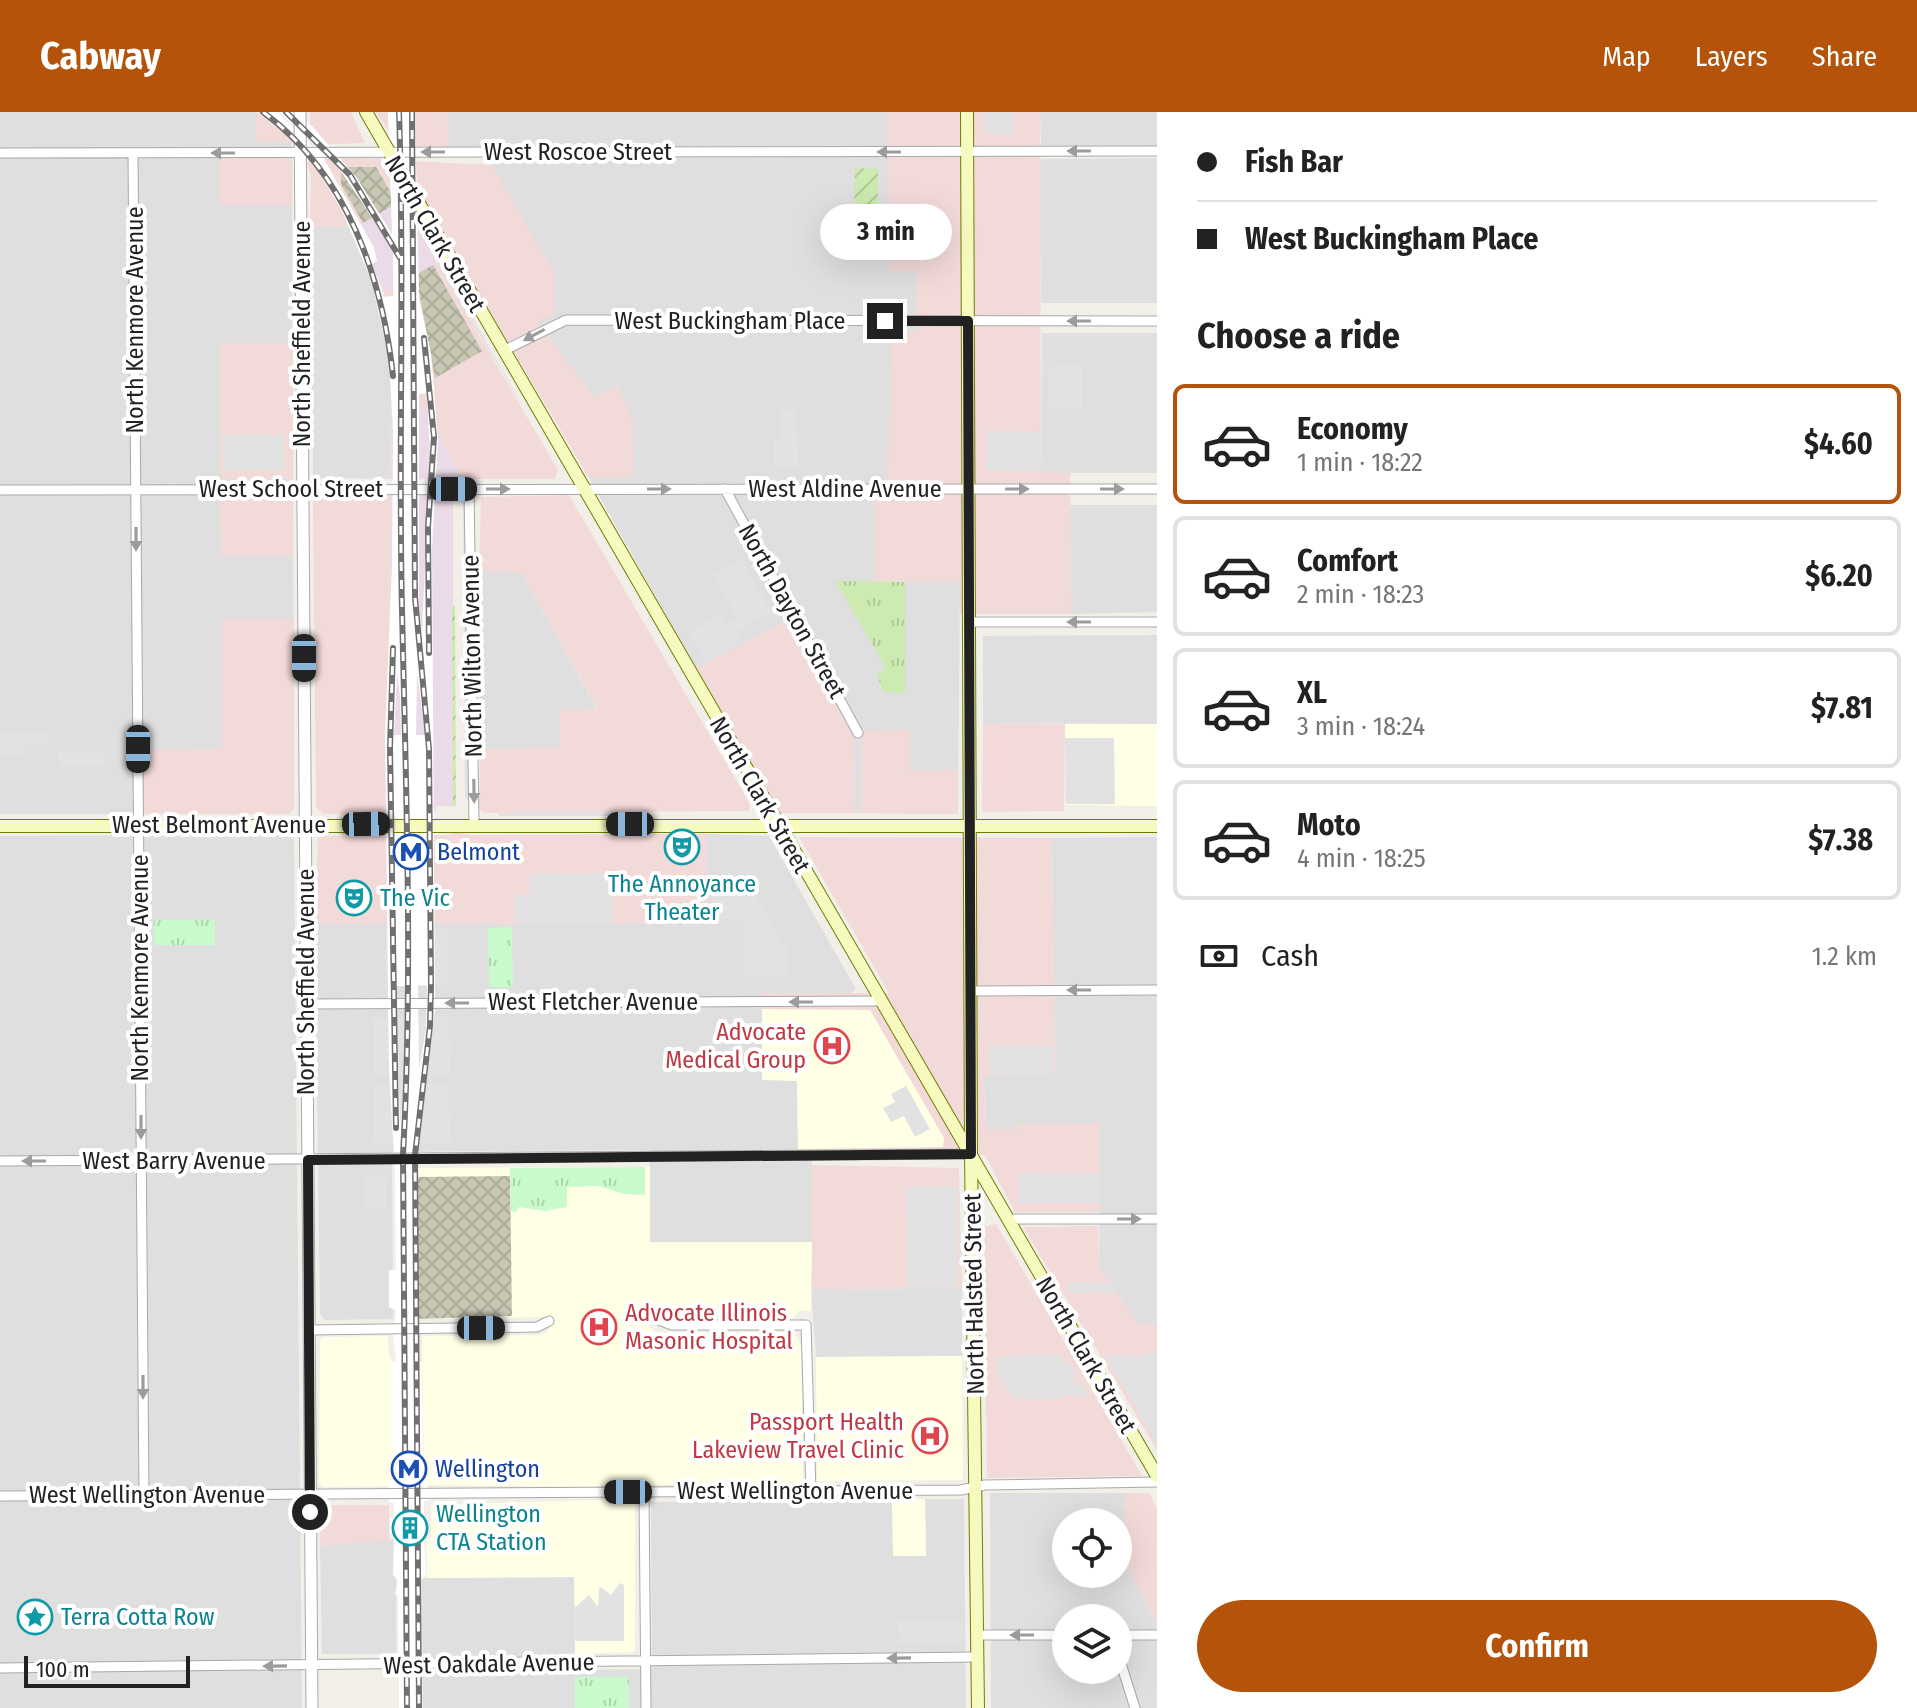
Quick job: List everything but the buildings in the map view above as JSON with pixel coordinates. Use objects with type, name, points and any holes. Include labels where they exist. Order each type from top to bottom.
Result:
[{"type":"main road","name":"North Clark Street","points":[[366,112],[581,489],[971,1154],[1157,1479]]},
{"type":"main road","name":"North Halsted Street","points":[[967,112],[971,1154],[978,1708]]},
{"type":"main road","name":"West Belmont Avenue","points":[[0,826],[1157,826]]},
{"type":"street","name":"North Sheffield Avenue","points":[[300,112],[312,1708]]},
{"type":"street","name":"West Roscoe Street","points":[[0,153],[1157,151]]},
{"type":"street","name":"North Kenmore Avenue","points":[[133,153],[144,1496]]},
{"type":"street","name":"West Buckingham Place","points":[[503,351],[566,320],[1157,321]]},
{"type":"street","name":"North Wilton Avenue","points":[[469,489],[474,824]]},
{"type":"street","name":"West School Street","points":[[0,490],[581,489]]},
{"type":"street","name":"West Aldine Avenue","points":[[581,489],[1157,489]]},
{"type":"street","name":"North Dayton Street","points":[[725,489],[858,733]]},
{"type":"street","points":[[969,622],[1157,622]]},
{"type":"street","points":[[971,991],[1157,990]]},
{"type":"street","name":"West Fletcher Avenue","points":[[307,1004],[879,1001]]},
{"type":"street","name":"West Barry Avenue","points":[[0,1161],[971,1154]]},
{"type":"street","points":[[1007,1219],[1157,1219]]},
{"type":"street","points":[[656,1319],[672,1325],[806,1325],[811,1491]]},
{"type":"street","points":[[309,1330],[537,1327],[549,1321]]},
{"type":"street","name":"West Wellington Avenue","points":[[0,1496],[811,1491],[1157,1479]]},
{"type":"street","points":[[644,1492],[646,1708]]},
{"type":"street","points":[[977,1635],[1052,1635]]},
{"type":"street","points":[[1132,1635],[1157,1635]]},
{"type":"street","name":"West Oakdale Avenue","points":[[0,1668],[977,1657]]},
{"type":"street","points":[[1127,1684],[1135,1708]]},
{"type":"shaded area","points":[[0,112],[255,112],[292,139],[294,808],[289,814],[0,814]]},
{"type":"shaded area","points":[[256,112],[292,139],[292,142],[256,142]]},
{"type":"shaded area","points":[[310,112],[351,112],[365,143],[311,145]]},
{"type":"shaded area","points":[[376,112],[447,112],[448,147],[398,146]]},
{"type":"shaded area","points":[[447,112],[888,112],[888,271],[916,272],[917,331],[892,331],[888,497],[874,497],[875,581],[960,582],[958,814],[855,813],[854,736],[783,623],[696,668],[589,478],[633,477],[617,385],[595,397],[536,322],[553,273],[493,170],[490,147],[448,147]]},
{"type":"shaded area","points":[[888,112],[1040,112],[1041,472],[1070,473],[1071,614],[960,614],[959,582],[874,581],[874,497],[888,496],[891,331],[917,331],[916,272],[888,271]]},
{"type":"shaded area","points":[[985,112],[1014,112],[1014,135],[993,135],[985,130]]},
{"type":"shaded area","points":[[1040,112],[1157,112],[1157,146],[1041,146]]},
{"type":"shaded area","points":[[219,157],[291,158],[292,205],[220,205]]},
{"type":"shaded area","points":[[312,157],[380,158],[404,198],[356,226],[310,227],[311,175],[307,164]]},
{"type":"shaded area","points":[[1157,158],[1157,303],[1041,303],[1039,159]]},
{"type":"shaded area","points":[[410,161],[492,165],[554,273],[554,314],[537,322],[595,397],[617,385],[633,421],[634,477],[589,478],[406,170]]},
{"type":"shaded area","points":[[341,167],[376,167],[397,203],[363,223],[341,184]]},
{"type":"shaded area","points":[[404,198],[437,263],[419,273],[419,291],[383,290],[356,226]]},
{"type":"shaded area","points":[[356,226],[388,311],[392,348],[390,479],[313,478],[310,227]]},
{"type":"shaded area","points":[[434,250],[532,422],[430,252]]},
{"type":"shaded area","points":[[437,263],[558,470],[555,479],[463,479],[413,389],[383,290],[418,291],[419,273]]},
{"type":"shaded area","points":[[433,265],[482,351],[435,378],[419,291],[419,273]]},
{"type":"shaded area","points":[[1042,333],[1157,333],[1157,473],[1041,473]]},
{"type":"shaded area","points":[[220,343],[292,343],[293,479],[220,479]]},
{"type":"shaded area","points":[[392,348],[413,389],[463,479],[390,479]]},
{"type":"shaded area","points":[[1060,364],[1082,364],[1082,408],[1049,407],[1048,367],[1060,367]]},
{"type":"shaded area","points":[[781,410],[797,410],[798,466],[774,467],[774,440],[781,440]]},
{"type":"shaded area","points":[[986,431],[1039,432],[1040,471],[986,470]]},
{"type":"shaded area","points":[[223,435],[284,435],[284,470],[224,470]]},
{"type":"shaded area","points":[[318,495],[390,495],[389,813],[323,814],[316,807],[313,501]]},
{"type":"shaded area","points":[[390,495],[453,495],[453,806],[436,806],[435,813],[389,813]]},
{"type":"shaded area","points":[[569,495],[750,804],[749,811],[484,813],[479,809],[480,749],[560,748],[560,710],[598,709],[521,572],[479,571],[481,497]]},
{"type":"shaded area","points":[[220,496],[293,496],[293,556],[221,556]]},
{"type":"shaded area","points":[[463,504],[466,504],[468,801],[465,796]]},
{"type":"shaded area","points":[[1070,505],[1157,505],[1157,612],[1071,614]]},
{"type":"shaded area","points":[[740,558],[771,612],[736,632],[741,641],[705,662],[688,633],[721,614],[726,622],[737,617],[713,574]]},
{"type":"shaded area","points":[[479,571],[521,572],[598,710],[560,749],[480,749]]},
{"type":"shaded area","points":[[222,619],[294,619],[294,808],[289,814],[144,814],[144,750],[222,749]]},
{"type":"shaded area","points":[[783,623],[854,736],[855,813],[780,813],[696,668]]},
{"type":"shaded area","points":[[1157,635],[1157,724],[983,723],[983,636]]},
{"type":"shaded area","points":[[983,723],[1065,724],[1064,811],[982,812]]},
{"type":"shaded area","points":[[1065,724],[1157,724],[1157,806],[1066,805]]},
{"type":"shaded area","points":[[910,730],[910,770],[958,770],[958,814],[861,813],[862,731]]},
{"type":"shaded area","points":[[0,733],[49,733],[49,745],[24,745],[23,756],[0,755]]},
{"type":"shaded area","points":[[1065,738],[1114,738],[1115,804],[1066,804]]},
{"type":"shaded area","points":[[58,751],[105,751],[105,766],[58,766]]},
{"type":"shaded area","points":[[647,812],[647,816],[499,816],[499,813]]},
{"type":"shaded area","points":[[453,832],[472,835],[706,834],[708,923],[315,924],[318,836],[449,835]]},
{"type":"shaded area","points":[[706,834],[769,836],[856,989],[851,993],[763,993],[797,1081],[798,1155],[812,1155],[812,1242],[650,1242],[650,1150],[392,1152],[393,1319],[325,1320],[320,1314],[315,924],[707,923]]},
{"type":"shaded area","points":[[290,835],[294,840],[302,1708],[0,1708],[0,836]]},
{"type":"shaded area","points":[[799,837],[1052,838],[1055,1073],[984,1075],[985,1129],[1016,1129],[1017,1124],[1100,1123],[1101,1212],[1015,1212],[985,1155],[798,1156],[797,1081],[762,1080],[762,993],[889,993]]},
{"type":"shaded area","points":[[1157,837],[1157,1325],[1138,1324],[1099,1267],[1100,1124],[1017,1124],[1017,1129],[985,1130],[984,1075],[1055,1073],[1052,838]]},
{"type":"shaded area","points":[[530,874],[612,874],[612,923],[515,923],[515,894],[530,894]]},
{"type":"shaded area","points":[[712,881],[747,881],[787,950],[787,977],[744,977],[744,919],[712,918]]},
{"type":"shaded area","points":[[386,928],[448,928],[449,985],[385,985]]},
{"type":"shaded area","points":[[762,1009],[870,1010],[944,1138],[943,1147],[798,1149],[797,1081],[762,1080]]},
{"type":"shaded area","points":[[449,1017],[450,1076],[374,1077],[374,1018]]},
{"type":"shaded area","points":[[989,1046],[1052,1046],[1052,1073],[990,1074]]},
{"type":"shaded area","points":[[374,1084],[449,1084],[450,1143],[374,1143]]},
{"type":"shaded area","points":[[906,1086],[930,1129],[915,1137],[904,1116],[891,1122],[883,1108],[895,1102],[891,1094]]},
{"type":"shaded area","points":[[812,1165],[959,1168],[962,1288],[811,1289]]},
{"type":"shaded area","name":"Advocate Illinois Masonic Hospital","points":[[650,1167],[650,1242],[812,1242],[811,1311],[800,1311],[792,1319],[772,1319],[763,1315],[672,1314],[656,1305],[647,1309],[645,1319],[657,1333],[790,1333],[797,1336],[801,1346],[803,1482],[579,1487],[424,1485],[422,1336],[540,1335],[549,1330],[549,1317],[418,1319],[416,1168]]},
{"type":"shaded area","points":[[1018,1173],[1100,1173],[1101,1203],[1018,1203]]},
{"type":"shaded area","points":[[510,1176],[512,1316],[418,1319],[416,1177]]},
{"type":"shaded area","points":[[363,1177],[386,1177],[386,1209],[363,1209]]},
{"type":"shaded area","points":[[957,1186],[957,1287],[907,1287],[906,1187]]},
{"type":"shaded area","points":[[996,1224],[1142,1476],[987,1478],[984,1227]]},
{"type":"shaded area","points":[[1098,1226],[1099,1267],[1138,1324],[1157,1325],[1157,1450],[1023,1227]]},
{"type":"shaded area","points":[[1075,1282],[1112,1283],[1117,1292],[1069,1293],[1066,1287]]},
{"type":"shaded area","points":[[962,1288],[962,1356],[816,1357],[811,1289]]},
{"type":"shaded area","points":[[388,1336],[389,1354],[394,1364],[395,1486],[323,1487],[319,1483],[320,1340],[324,1337]]},
{"type":"shaded area","points":[[1157,1353],[1157,1444],[1105,1355],[1146,1356]]},
{"type":"shaded area","points":[[1061,1355],[1062,1363],[1069,1362],[1075,1371],[1074,1385],[1081,1383],[1088,1393],[1085,1396],[1063,1394],[1062,1398],[1013,1399],[997,1372],[997,1356]]},
{"type":"shaded area","name":"Advocate Illinois Masonic Hospital","points":[[962,1356],[963,1480],[817,1481],[816,1357]]},
{"type":"shaded area","points":[[990,1493],[1126,1493],[1125,1508],[1052,1508],[1052,1588],[1132,1588],[1132,1577],[1157,1623],[1157,1708],[991,1708]]},
{"type":"shaded area","points":[[1126,1493],[1149,1493],[1157,1508],[1157,1623],[1132,1577],[1132,1508],[1125,1508]]},
{"type":"shaded area","points":[[635,1499],[635,1652],[575,1654],[574,1577],[427,1578],[426,1539],[431,1538],[431,1505]]},
{"type":"shaded area","points":[[925,1499],[964,1499],[966,1708],[423,1708],[422,1578],[575,1577],[576,1670],[652,1669],[651,1502],[892,1500],[893,1556],[926,1556]]},
{"type":"shaded area","points":[[925,1499],[926,1556],[893,1556],[892,1500]]},
{"type":"shaded area","points":[[324,1505],[389,1505],[389,1540],[320,1546],[319,1510]]},
{"type":"shaded area","points":[[396,1539],[396,1654],[322,1654],[320,1546]]},
{"type":"shaded area","points":[[620,1583],[624,1585],[624,1641],[574,1641],[574,1608],[589,1595],[598,1607],[599,1589],[601,1587],[611,1595]]},
{"type":"shaded area","points":[[898,1621],[962,1621],[962,1643],[899,1644]]},
{"type":"green space","points":[[855,168],[878,169],[877,234],[854,233]]},
{"type":"green space","points":[[835,581],[905,582],[905,693],[883,692],[877,674],[886,668]]},
{"type":"green space","points":[[455,605],[456,806],[453,806],[452,606]]},
{"type":"green space","points":[[154,920],[215,920],[215,945],[154,945]]},
{"type":"green space","points":[[512,927],[513,987],[489,987],[488,928]]},
{"type":"green space","points":[[645,1167],[645,1195],[624,1194],[599,1186],[567,1187],[567,1207],[545,1211],[519,1207],[516,1212],[511,1211],[510,1168]]},
{"type":"green space","points":[[575,1677],[629,1677],[629,1708],[575,1708]]},
{"type":"pier","points":[[260,112],[277,112],[323,157],[374,248],[377,261],[372,264],[383,297],[393,296],[393,253],[384,235],[338,167],[279,112],[293,112],[312,126],[357,178],[392,234],[388,112],[415,112],[419,299],[431,353],[438,441],[432,548],[435,1010],[417,1158],[423,1480],[428,1480],[428,1501],[424,1501],[424,1518],[428,1518],[428,1533],[424,1533],[426,1575],[421,1580],[421,1708],[399,1708],[398,1595],[395,1595],[398,1580],[393,1575],[394,1533],[390,1533],[394,1503],[389,1502],[389,1480],[393,1480],[392,1362],[396,1362],[393,1333],[396,1310],[389,1307],[389,1270],[396,1270],[395,1172],[389,1070],[385,735],[392,565],[393,431],[389,360],[372,282],[342,211],[310,157],[284,130]],"holes":[[[427,393],[430,454],[422,633],[419,607],[419,394]],[[417,672],[425,735],[416,735]],[[397,673],[401,735],[394,735]],[[418,985],[427,986],[426,1029],[419,1070]],[[396,986],[405,986],[405,1071],[400,1126]]]},
{"type":"railway","points":[[263,112],[292,137],[317,165],[338,196],[355,230],[380,301],[393,376]]},
{"type":"railway","points":[[286,112],[350,175],[400,258]]},
{"type":"railway","points":[[399,112],[401,547],[408,950],[403,1155],[407,1708]]},
{"type":"railway","points":[[412,112],[415,597],[429,749],[431,985],[430,1026],[415,1155],[419,1708]]},
{"type":"railway","points":[[424,338],[434,437],[428,527],[429,653]]},
{"type":"railway","points":[[393,648],[390,748],[396,1128]]},
{"type":"place","name":"The Annoyance Theater","points":[[682,847]]},
{"type":"place","name":"Belmont","points":[[411,852]]},
{"type":"place","name":"The Vic","points":[[354,898]]},
{"type":"place","name":"Advocate Medical Group","points":[[832,1046]]},
{"type":"place","name":"Advocate Illinois Masonic Hospital","points":[[599,1327]]},
{"type":"place","name":"Passport Health Lakeview Travel Clinic","points":[[930,1436]]},
{"type":"place","name":"Wellington","points":[[409,1469]]},
{"type":"place","name":"Wellington CTA Station","points":[[410,1528]]},
{"type":"place","name":"Terra Cotta Row","points":[[35,1617]]},
{"type":"route","points":[[310,1512],[308,1160],[971,1154],[968,321],[885,321]]}]
